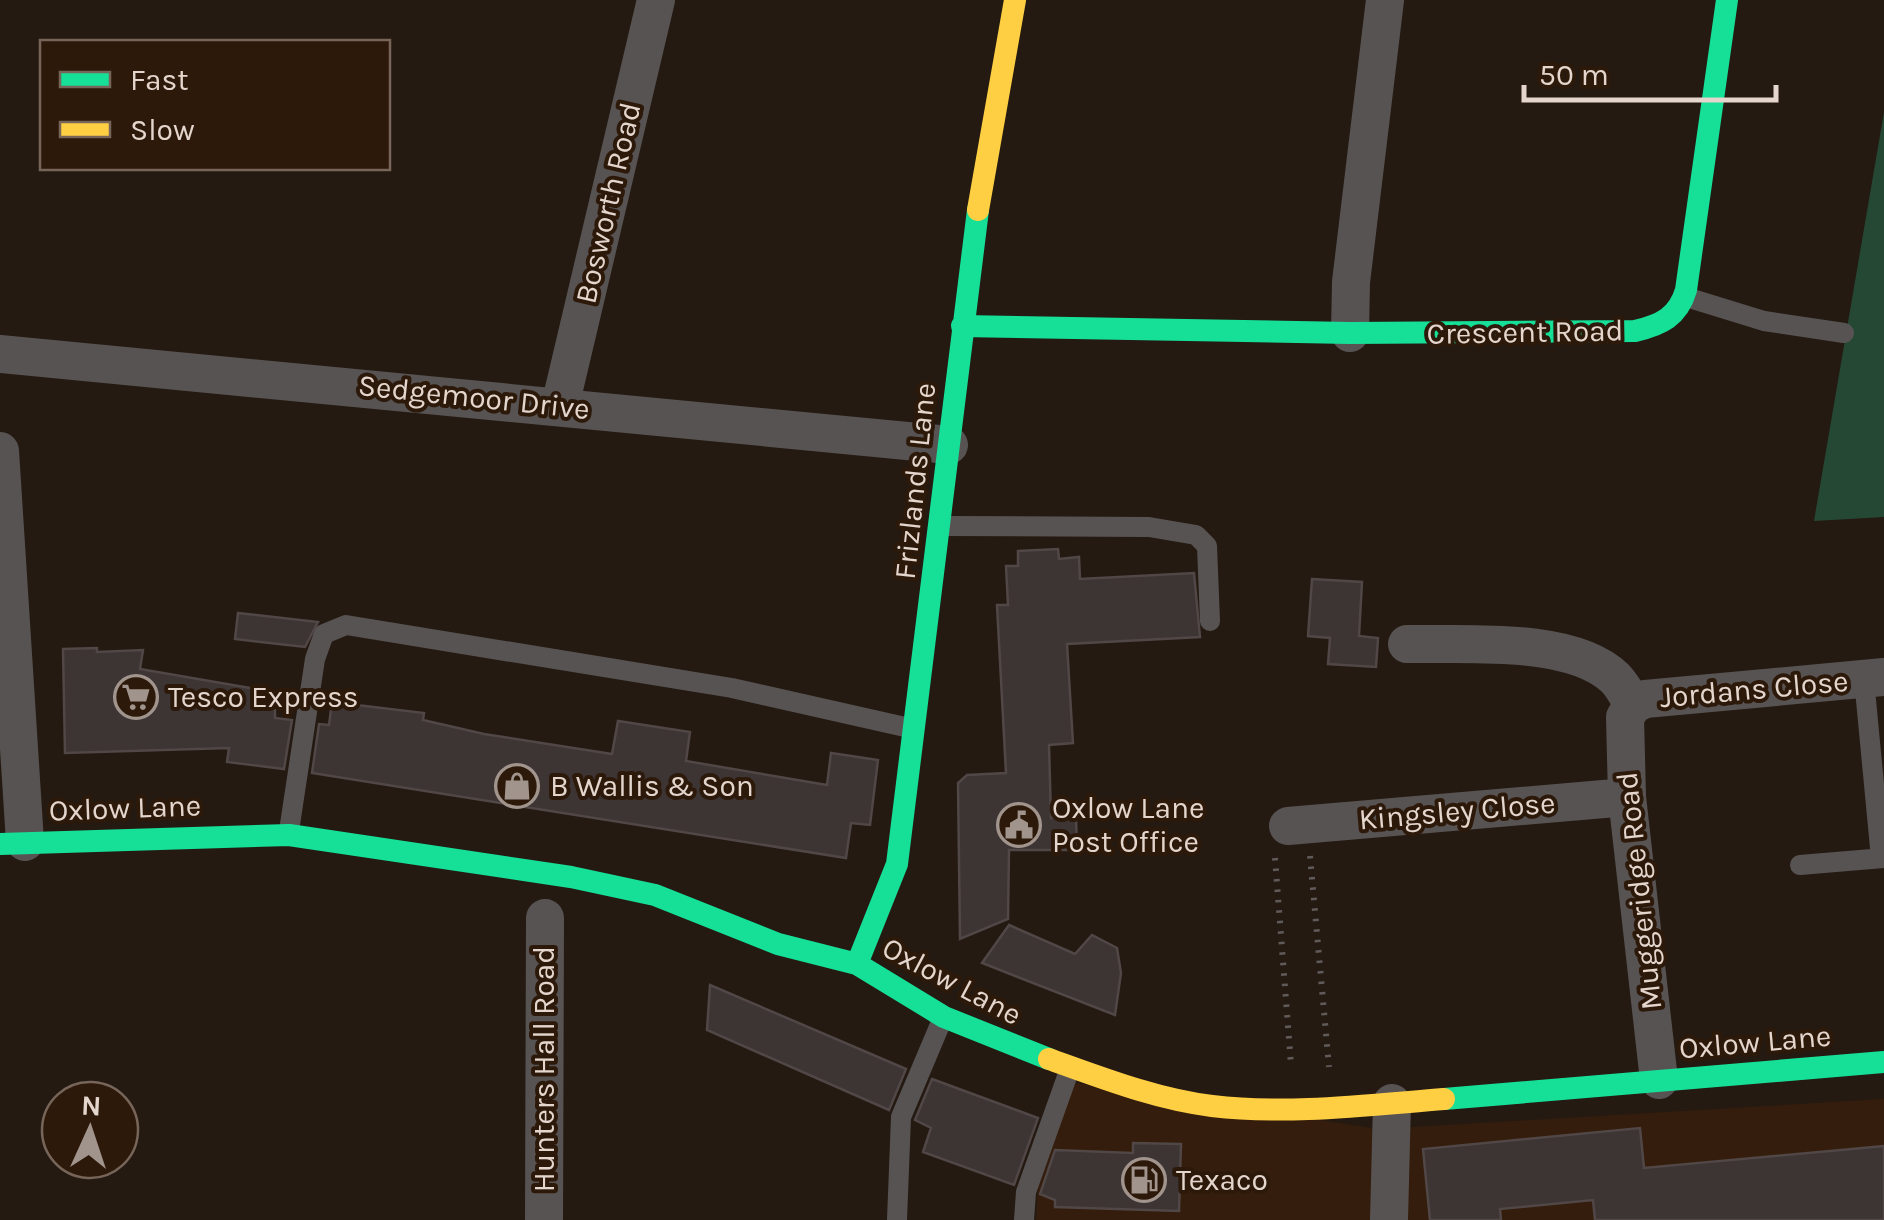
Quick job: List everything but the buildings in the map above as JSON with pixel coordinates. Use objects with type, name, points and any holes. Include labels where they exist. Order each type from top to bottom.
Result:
[{"type":"street","name":"Bosworth Road","points":[[560,406],[656,0]]},
{"type":"street","name":"Frizlands Lane","points":[[858,964],[897,864],[986,147],[1015,0]]},
{"type":"street","points":[[1350,333],[1351,282],[1385,0]]},
{"type":"street","points":[[1684,297],[1727,0]]},
{"type":"street","name":"Crescent Road","points":[[962,326],[1350,333],[1635,331],[1660,326],[1679,312],[1684,297]]},
{"type":"street","name":"Sedgemoor Drive","points":[[0,354],[948,444]]},
{"type":"street","points":[[0,451],[12,843]]},
{"type":"street","name":"Jordans Close","points":[[1407,644],[1529,647],[1592,662],[1616,679],[1633,705],[1645,699],[1874,678]]},
{"type":"street","name":"Muggeridge Road","points":[[1633,705],[1625,717],[1627,797],[1659,1080]]},
{"type":"street","name":"Kingsley Close","points":[[1298,825],[1627,797]]},
{"type":"street","name":"Oxlow Lane","points":[[12,843],[289,835],[572,877],[655,894],[778,944],[858,964],[944,1017],[1069,1069],[1147,1093],[1212,1106],[1295,1109],[1392,1103],[1884,1062]]},
{"type":"street","name":"Hunters Hall Road","points":[[544,1220],[545,918]]},
{"type":"street","points":[[1389,1220],[1392,1103]]},
{"type":"lane","points":[[1684,297],[1764,320],[1844,333]]},
{"type":"lane","points":[[940,526],[1149,527],[1196,535],[1207,546],[1210,620]]},
{"type":"lane","points":[[289,835],[315,659],[324,634],[346,626],[732,688],[916,729]]},
{"type":"lane","points":[[1800,865],[1882,858],[1874,678]]},
{"type":"lane","points":[[897,1220],[902,1116],[944,1017]]},
{"type":"lane","points":[[1024,1220],[1026,1192],[1069,1069]]},
{"type":"path","points":[[1295,1109],[1272,827],[1298,825],[1333,1106]]},
{"type":"shaded area","points":[[1070,1082],[1379,1129],[1884,1099],[1884,1220],[1036,1220],[1039,1170]]},
{"type":"green space","points":[[1884,112],[1884,517],[1814,521]]},
{"type":"traffic: fast","points":[[962,326],[1350,333],[1635,331],[1653,326],[1673,313],[1686,290],[1727,0]]},
{"type":"traffic: fast","points":[[857,964],[897,864],[978,210]]},
{"type":"traffic: fast","points":[[0,844],[289,835],[571,877],[655,895],[778,944],[857,964],[944,1017],[1049,1059]]},
{"type":"traffic: fast","points":[[1444,1099],[1884,1062]]},
{"type":"traffic: slow","points":[[978,210],[1015,0]]},
{"type":"traffic: slow","points":[[1049,1059],[1150,1093],[1241,1109],[1444,1099]]},
{"type":"place","name":"Tesco Express","points":[[136,697]]},
{"type":"place","name":"B Wallis & Son","points":[[517,786]]},
{"type":"place","name":"Oxlow Lane Post Office","points":[[1019,825]]},
{"type":"place","name":"Texaco","points":[[1144,1180]]}]
